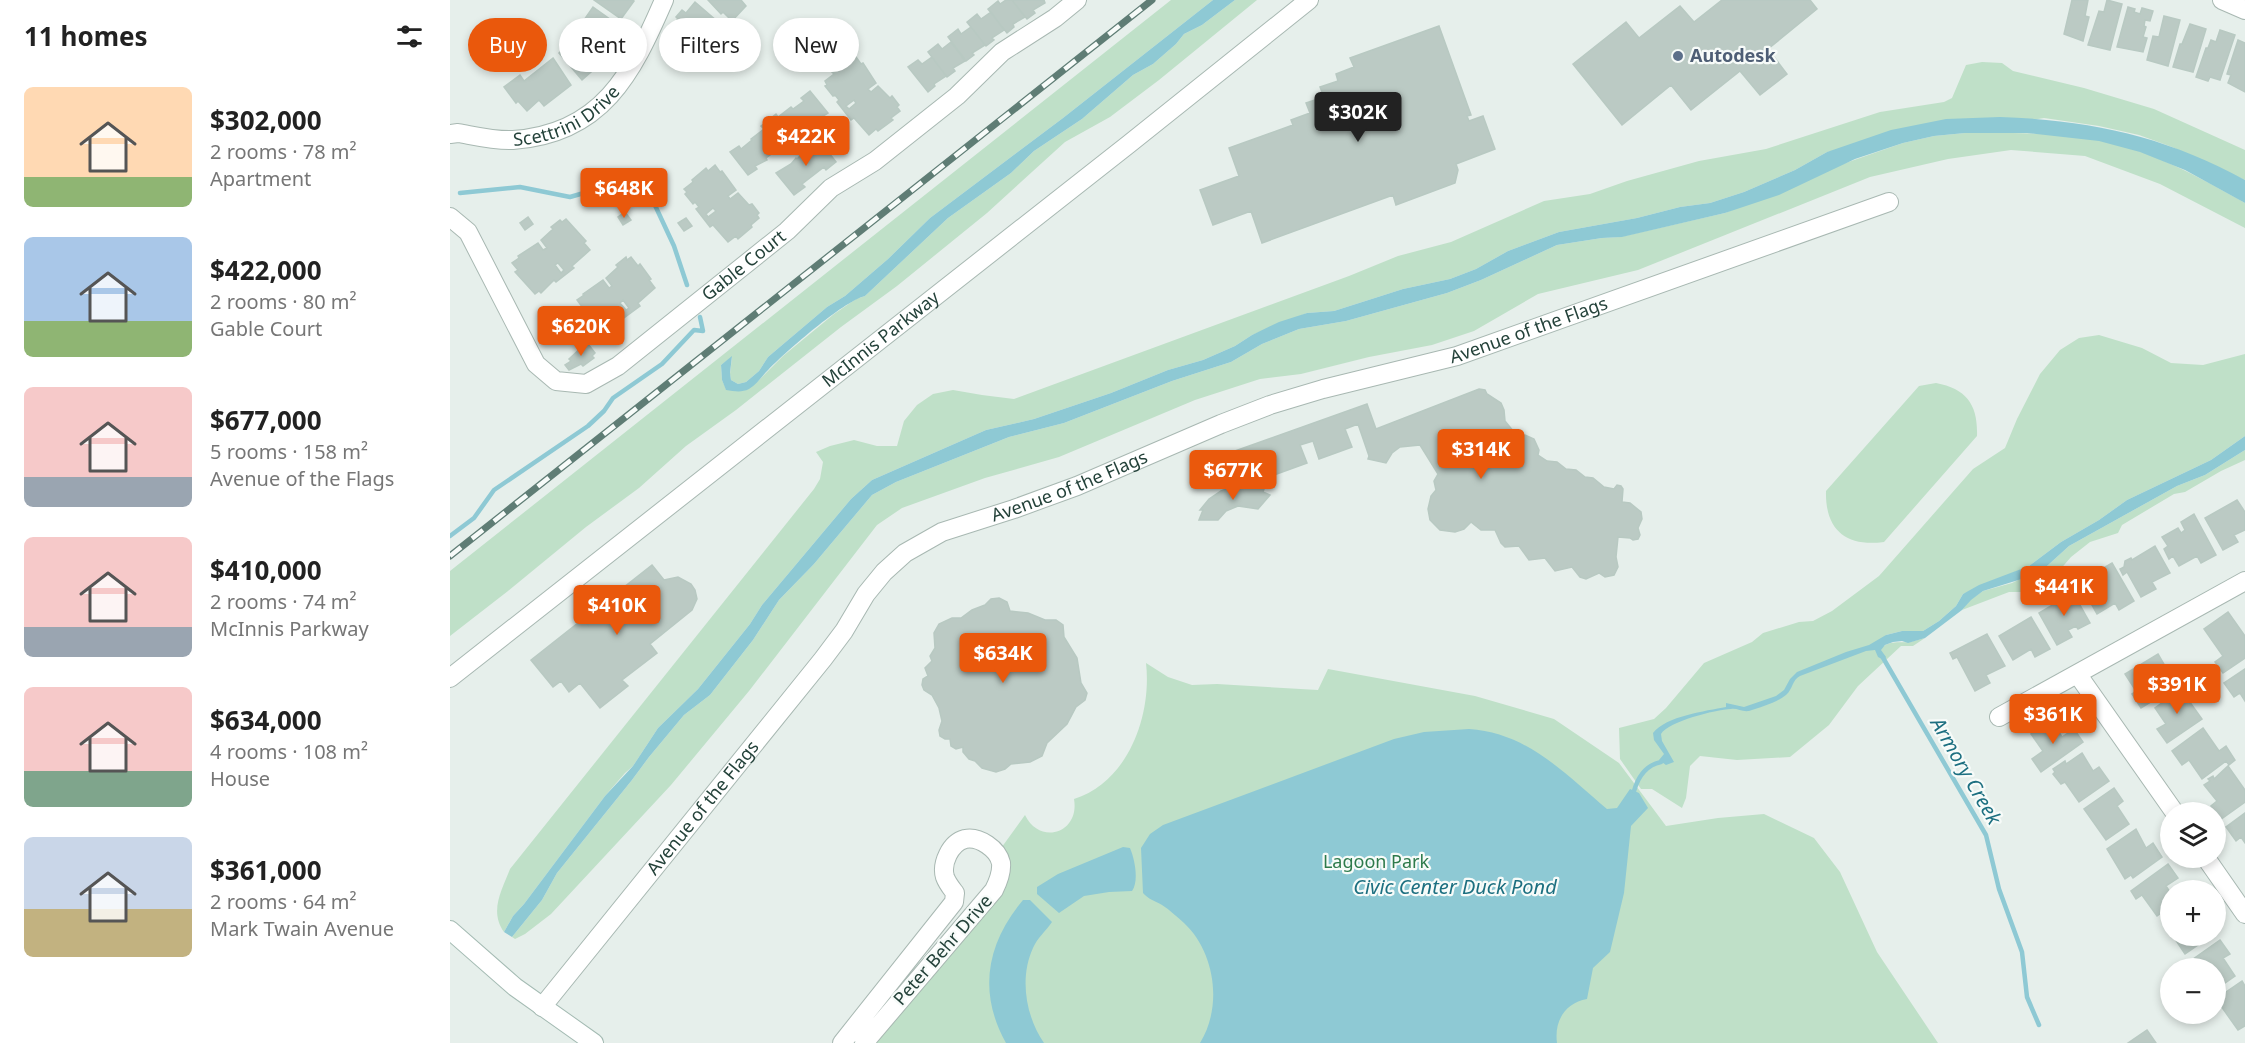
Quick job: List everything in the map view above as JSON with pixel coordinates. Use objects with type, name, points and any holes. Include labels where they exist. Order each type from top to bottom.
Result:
[{"type":"street","name":"Scettrini Drive","points":[[450,134],[510,140],[551,135],[587,117],[612,93],[633,66],[664,0]]},
{"type":"street","name":"Gable Court","points":[[450,217],[468,232],[536,364],[556,381],[586,384],[618,366],[787,231],[831,188],[875,161],[957,96],[1002,52],[1077,0]]},
{"type":"street","name":"McInnis Parkway","points":[[450,678],[1122,150],[1309,0]]},
{"type":"street","points":[[2222,0],[2245,10]]},
{"type":"street","name":"Avenue of the Flags","points":[[542,1007],[823,659],[844,631],[866,594],[894,562],[916,545],[955,526],[1014,509],[1103,476],[1270,405],[1458,356],[1889,202]]},
{"type":"street","points":[[1999,717],[2245,580]]},
{"type":"street","points":[[2078,675],[2167,802]]},
{"type":"street","name":"Peter Behr Drive","points":[[842,1043],[954,902],[955,893],[945,877],[945,863],[950,850],[965,839],[983,842],[995,852],[1001,864],[1000,877],[994,890],[864,1043]]},
{"type":"street","points":[[2213,868],[2245,914]]},
{"type":"street","points":[[450,930],[486,963],[542,1007],[594,1043]]},
{"type":"green space","points":[[1171,0],[1213,0],[1063,118],[930,218],[888,259],[845,296],[827,307],[768,357],[759,371],[746,382],[738,384],[731,380],[732,357],[721,365],[722,380],[726,389],[758,381],[783,356],[834,314],[856,299],[865,296],[948,218],[1011,173],[1034,151],[1082,119],[1133,75],[1153,64],[1184,34],[1202,25],[1235,0],[1257,0],[1110,117],[1065,142],[987,213],[897,286],[686,446],[639,488],[586,527],[450,636],[450,571]]},
{"type":"green space","points":[[1982,62],[2002,63],[2013,71],[2084,88],[2154,109],[2245,150],[2245,180],[2172,147],[2139,135],[2099,126],[2044,118],[1827,152],[1795,170],[1744,192],[1710,203],[1559,232],[1508,251],[1476,269],[1450,279],[1403,289],[1334,311],[1307,313],[1252,335],[1235,346],[1203,360],[1168,370],[1111,393],[1034,419],[986,430],[872,480],[851,499],[762,605],[750,624],[698,689],[658,728],[633,766],[605,796],[513,916],[504,932],[497,916],[497,908],[510,869],[814,489],[820,479],[823,462],[816,452],[854,440],[877,446],[897,446],[904,421],[917,405],[933,394],[953,390],[1014,399],[1398,256],[1451,242],[1544,201],[1590,194],[1699,161],[1766,149],[1880,112],[1944,102],[1952,98],[1966,65]]},
{"type":"green space","points":[[1965,133],[2065,136],[2098,140],[2137,150],[2192,174],[2245,203],[2245,228],[2160,184],[2085,156],[2011,150],[1948,159],[1870,177],[1638,270],[1538,294],[1474,331],[1432,345],[1369,357],[1301,374],[1260,379],[1195,400],[1059,457],[985,478],[902,508],[877,525],[749,691],[671,785],[551,914],[525,934],[515,939],[512,937],[542,900],[557,873],[649,757],[684,715],[710,695],[753,640],[779,600],[814,564],[872,495],[896,482],[1009,437],[1064,423],[1172,381],[1231,362],[1262,344],[1299,329],[1346,321],[1447,293],[1557,245],[1620,237],[1725,213],[1834,167],[1903,143],[1934,136]]},
{"type":"green space","points":[[2099,335],[2142,348],[2171,363],[2203,365],[2245,354],[2245,436],[2211,460],[2127,500],[2099,520],[2061,542],[2029,566],[1963,594],[1956,606],[1923,631],[1902,631],[1886,635],[1882,647],[1925,638],[1913,646],[1901,646],[1858,686],[1829,725],[1790,757],[1737,760],[1700,756],[1690,766],[1686,798],[1682,808],[1652,789],[1641,789],[1620,759],[1619,728],[1654,719],[1704,663],[1752,642],[1763,633],[1799,622],[1813,621],[1832,611],[1879,576],[1973,469],[2005,448],[2040,374],[2060,350],[2079,338]]},
{"type":"green space","points":[[1936,383],[1956,389],[1968,400],[1975,415],[1977,436],[1884,542],[1859,542],[1840,533],[1829,516],[1826,491],[1919,386]]},
{"type":"green space","points":[[2245,450],[2245,460],[2185,492],[2174,494],[2122,525],[2118,533],[2090,542],[2071,557],[2058,572],[2023,592],[2009,592],[1962,610],[1970,600],[1983,591],[2012,583],[2047,566],[2069,546],[2177,486],[2205,475]]},
{"type":"green space","name":"Lagoon Park","points":[[1146,663],[1168,677],[1192,685],[1217,684],[1318,690],[1328,669],[1475,696],[1554,719],[1619,763],[1666,826],[1764,814],[1814,838],[1840,872],[1877,952],[1938,1043],[864,1043],[994,890],[999,851],[1025,815],[1032,825],[1049,833],[1065,827],[1074,811],[1074,799],[1093,790],[1109,778],[1122,762],[1140,725],[1145,704]]},
{"type":"water","points":[[1213,0],[1235,0],[1202,25],[1184,34],[1153,64],[1133,75],[1082,119],[1034,151],[1011,173],[948,218],[865,296],[843,307],[815,328],[777,361],[752,387],[740,391],[726,390],[722,380],[721,365],[732,356],[731,380],[738,384],[746,382],[759,371],[768,357],[827,307],[845,296],[888,259],[930,218],[1063,118]]},
{"type":"water","points":[[2000,117],[2096,127],[2126,133],[2186,152],[2245,180],[2245,203],[2185,170],[2140,152],[2099,141],[2027,133],[1965,133],[1934,136],[1903,143],[1855,159],[1779,195],[1725,213],[1622,237],[1557,245],[1447,293],[1346,321],[1299,329],[1262,344],[1231,362],[1172,381],[1064,423],[1009,437],[896,482],[872,495],[814,564],[779,600],[753,640],[710,695],[684,715],[649,757],[557,873],[542,900],[512,937],[504,932],[513,916],[605,796],[633,766],[658,728],[698,689],[750,624],[762,605],[851,499],[872,480],[986,430],[1034,419],[1111,393],[1168,370],[1203,360],[1279,322],[1307,313],[1334,311],[1403,289],[1450,279],[1476,269],[1508,251],[1559,232],[1710,203],[1744,192],[1795,170],[1827,152],[1891,130],[1946,119]]},
{"type":"water","points":[[572,323],[578,324],[579,329],[572,338],[564,342],[553,341],[562,327]]},
{"type":"water","points":[[2245,436],[2245,450],[2205,475],[2177,486],[2069,546],[2047,566],[2028,577],[1983,591],[1925,638],[1908,643],[1902,641],[1885,645],[1881,650],[1886,657],[1884,660],[1878,657],[1875,650],[1866,651],[1800,676],[1786,695],[1768,704],[1749,711],[1733,709],[1714,712],[1673,725],[1661,734],[1662,741],[1674,762],[1666,765],[1659,760],[1664,754],[1654,740],[1653,733],[1667,722],[1687,715],[1726,707],[1726,703],[1744,707],[1776,696],[1784,690],[1797,672],[1869,645],[1886,635],[1902,631],[1923,631],[1956,606],[1963,594],[1979,585],[2029,566],[2061,542],[2099,520],[2127,500],[2211,460]]},
{"type":"water","name":"Civic Center Duck Pond","points":[[1469,729],[1490,732],[1527,747],[1560,769],[1607,809],[1617,808],[1630,789],[1639,793],[1648,808],[1631,826],[1624,893],[1610,952],[1593,968],[1587,999],[1573,1004],[1559,1020],[1557,1043],[1200,1043],[1212,1013],[1213,996],[1209,964],[1195,935],[1184,923],[1143,893],[1141,848],[1150,834],[1163,825],[1394,739],[1424,732]]},
{"type":"water","points":[[1123,847],[1130,848],[1135,864],[1136,876],[1132,891],[1084,896],[1059,913],[1037,894],[1037,887],[1058,874]]},
{"type":"water","points":[[1023,900],[1030,900],[1052,922],[1035,944],[1026,972],[1026,997],[1029,1009],[1044,1043],[1006,1043],[997,1024],[989,987],[994,951],[1010,917]]},
{"type":"building","points":[[594,0],[633,0],[620,18]]},
{"type":"building","points":[[708,0],[741,0],[746,6],[735,18],[729,18],[723,12],[721,14]]},
{"type":"building","points":[[1006,0],[1012,0],[1025,17],[1013,24],[1014,27],[1007,33],[988,9],[998,1],[1000,4]]},
{"type":"building","points":[[1012,0],[1044,0],[1045,3],[1033,10],[1035,13],[1027,19]]},
{"type":"building","name":"Autodesk","points":[[1722,0],[1810,0],[1817,9],[1768,49],[1787,74],[1760,95],[1740,71],[1691,110],[1671,85],[1622,125],[1573,64],[1626,22],[1639,38],[1680,6],[1694,22]]},
{"type":"building","points":[[2072,0],[2088,0],[2085,16],[2089,17],[2083,41],[2064,34]]},
{"type":"building","points":[[2107,0],[2122,4],[2110,50],[2088,45],[2099,11],[2104,12]]},
{"type":"building","points":[[695,2],[714,18],[676,17],[682,10],[686,13]]},
{"type":"building","points":[[593,7],[608,18],[585,18]]},
{"type":"building","points":[[2128,7],[2140,14],[2142,8],[2153,11],[2150,21],[2145,20],[2144,26],[2146,27],[2143,37],[2147,38],[2143,52],[2117,47]]},
{"type":"building","points":[[991,12],[1004,30],[992,38],[994,40],[986,46],[967,22],[977,14],[981,19]]},
{"type":"building","points":[[2164,16],[2180,20],[2168,66],[2147,60],[2153,36],[2159,37]]},
{"type":"building","points":[[2190,24],[2206,29],[2193,72],[2173,67],[2180,44]]},
{"type":"building","points":[[1439,26],[1471,115],[1467,116],[1469,121],[1483,116],[1495,149],[1456,164],[1458,170],[1455,183],[1396,205],[1393,195],[1262,243],[1251,211],[1213,225],[1200,190],[1239,176],[1229,148],[1293,125],[1291,120],[1310,113],[1306,103],[1324,97],[1320,87],[1338,81],[1336,74],[1354,67],[1350,58]]},
{"type":"building","points":[[971,27],[985,45],[972,53],[974,55],[966,61],[948,37],[958,29],[961,34]]},
{"type":"building","points":[[2220,30],[2235,35],[2220,80],[2210,77],[2208,81],[2196,77],[2206,48],[2211,40],[2216,42]]},
{"type":"building","points":[[2238,40],[2245,43],[2245,92],[2228,83],[2231,75],[2227,74]]},
{"type":"building","points":[[951,42],[965,61],[953,68],[955,71],[947,77],[928,52],[938,44],[942,49]]},
{"type":"building","points":[[932,57],[946,76],[934,84],[935,86],[928,92],[908,67],[918,60],[922,64]]},
{"type":"building","points":[[553,58],[559,67],[559,72],[562,72],[571,85],[544,106],[539,100],[527,111],[518,101],[516,103],[504,87],[520,75],[524,81],[535,72],[547,72],[547,63]]},
{"type":"building","points":[[859,61],[863,63],[876,83],[868,89],[871,92],[878,86],[890,98],[892,96],[899,105],[897,107],[900,111],[891,118],[893,120],[869,135],[854,118],[851,120],[837,102],[839,100],[825,86],[827,85],[825,81],[834,74],[832,72],[859,72]],"holes":[[[854,100],[856,103],[849,109],[846,106]]]},
{"type":"building","points":[[575,72],[591,72],[582,80]]},
{"type":"building","points":[[810,91],[828,113],[792,135],[794,138],[779,149],[777,147],[773,150],[774,152],[766,158],[767,160],[755,166],[757,169],[748,175],[730,152],[739,146],[741,149],[752,140],[764,129],[761,126],[776,114],[778,117],[804,101],[801,98]]},
{"type":"building","points":[[818,139],[836,162],[826,170],[824,167],[802,184],[805,187],[794,195],[776,173],[811,148],[810,146]]},
{"type":"building","points":[[715,165],[736,190],[728,196],[730,199],[738,193],[759,213],[757,215],[759,218],[751,225],[752,227],[738,239],[736,236],[728,242],[713,225],[710,227],[696,209],[699,207],[695,202],[693,204],[685,194],[687,192],[684,189],[693,182],[692,180],[706,168],[708,171]],"holes":[[[713,208],[716,211],[708,217],[706,214]]]},
{"type":"building","points":[[625,212],[631,220],[623,225],[618,217]]},
{"type":"building","points":[[528,217],[533,224],[525,230],[520,223]]},
{"type":"building","points":[[686,218],[692,226],[684,231],[678,223]]},
{"type":"building","points":[[566,219],[586,241],[584,243],[590,250],[572,266],[574,268],[556,282],[554,280],[541,293],[539,291],[535,294],[515,272],[518,270],[512,263],[519,258],[518,256],[538,243],[543,250],[547,248],[541,240],[553,229],[551,227],[560,220],[562,222]],"holes":[[[558,263],[564,270],[561,273],[555,265]]]},
{"type":"building","points":[[626,257],[627,260],[631,257],[638,266],[640,264],[655,288],[638,303],[640,306],[621,320],[620,317],[614,321],[616,323],[606,331],[604,329],[601,332],[581,309],[583,308],[577,300],[603,280],[609,288],[612,286],[606,278],[618,267],[616,265]],"holes":[[[623,300],[629,308],[626,310],[620,303]]]},
{"type":"building","points":[[588,344],[595,353],[592,356],[594,358],[583,366],[581,364],[569,370],[565,365],[571,361],[569,359]]},
{"type":"building","points":[[1479,389],[1485,390],[1487,394],[1501,403],[1505,421],[1518,437],[1525,435],[1534,439],[1539,450],[1538,455],[1547,461],[1557,462],[1566,469],[1576,470],[1585,477],[1593,478],[1604,487],[1614,489],[1617,485],[1621,486],[1623,489],[1622,502],[1630,503],[1641,512],[1638,539],[1618,537],[1616,557],[1618,567],[1614,575],[1605,577],[1599,573],[1586,579],[1580,577],[1572,567],[1555,571],[1545,558],[1529,560],[1519,546],[1505,547],[1495,530],[1481,530],[1471,522],[1464,529],[1455,532],[1440,530],[1430,520],[1428,509],[1431,496],[1436,490],[1434,481],[1438,474],[1420,445],[1400,447],[1392,453],[1386,463],[1368,459],[1358,424],[1345,429],[1352,447],[1319,459],[1313,441],[1300,445],[1307,463],[1274,475],[1268,457],[1255,461],[1262,479],[1247,485],[1235,451],[1367,404],[1376,429]]},
{"type":"building","points":[[1250,485],[1264,489],[1263,492],[1270,495],[1258,509],[1238,506],[1226,511],[1218,520],[1199,520],[1203,510],[1200,510],[1209,499],[1234,486]]},
{"type":"building","points":[[2237,500],[2245,512],[2245,530],[2234,535],[2238,542],[2223,550],[2205,518]]},
{"type":"building","points":[[2194,514],[2216,555],[2201,563],[2197,556],[2179,566],[2173,556],[2169,559],[2164,549],[2168,546],[2162,537],[2178,528],[2181,533],[2185,530],[2181,522]]},
{"type":"building","points":[[2155,546],[2170,573],[2152,582],[2156,589],[2141,597],[2127,572],[2123,575],[2120,569],[2124,567],[2125,561],[2131,558],[2132,560]]},
{"type":"building","points":[[2112,563],[2134,601],[2119,610],[2115,603],[2097,614],[2080,584],[2091,578],[2093,582],[2103,576],[2100,570]]},
{"type":"building","points":[[652,565],[664,580],[678,577],[691,584],[697,599],[692,610],[650,644],[657,653],[622,680],[628,686],[600,708],[580,683],[569,692],[561,681],[553,687],[531,660],[583,619],[588,625],[587,617],[591,612],[597,610],[603,613],[600,606]]},
{"type":"building","points":[[2071,589],[2090,623],[2078,629],[2076,626],[2068,630],[2072,637],[2057,645],[2039,613],[2061,600],[2059,596]]},
{"type":"building","points":[[999,598],[1007,602],[1010,611],[1028,613],[1045,620],[1056,620],[1063,625],[1064,637],[1077,658],[1081,683],[1087,693],[1085,700],[1076,707],[1067,724],[1047,743],[1042,756],[1030,762],[1011,764],[996,772],[982,768],[969,759],[963,752],[963,747],[956,749],[951,746],[950,739],[940,736],[942,721],[939,708],[932,695],[924,690],[922,685],[923,679],[928,676],[925,668],[932,661],[930,656],[935,648],[934,633],[939,624],[952,618],[961,618],[985,605],[991,599]]},
{"type":"building","points":[[2228,612],[2245,636],[2245,658],[2223,673],[2215,662],[2223,656],[2204,629]]},
{"type":"building","points":[[2031,617],[2050,649],[2035,657],[2031,649],[2013,660],[1999,636]]},
{"type":"building","points":[[1987,634],[2005,666],[1986,675],[1990,683],[1975,691],[1957,657],[1953,659],[1950,653]]},
{"type":"building","points":[[2158,654],[2165,666],[2160,669],[2172,689],[2141,708],[2132,694],[2136,691],[2125,674]]},
{"type":"building","points":[[2245,669],[2245,701],[2240,693],[2234,697],[2224,683]]},
{"type":"building","points":[[2185,686],[2193,698],[2189,701],[2202,719],[2167,743],[2157,729],[2166,724],[2155,708]]},
{"type":"building","points":[[2051,720],[2062,737],[2074,729],[2083,742],[2041,772],[2032,759],[2043,751],[2031,734]]},
{"type":"building","points":[[2203,728],[2219,751],[2226,746],[2235,760],[2229,765],[2226,761],[2202,779],[2189,760],[2182,765],[2172,751]]},
{"type":"building","points":[[2082,753],[2093,771],[2099,767],[2109,781],[2079,802],[2065,782],[2061,784],[2053,774],[2055,772],[2053,769],[2065,761],[2066,764]]},
{"type":"building","points":[[2228,766],[2245,790],[2245,802],[2226,816],[2226,802],[2216,802],[2204,785],[2213,776],[2214,779]]},
{"type":"building","points":[[2114,788],[2123,801],[2117,806],[2129,824],[2106,840],[2084,809]]},
{"type":"building","points":[[2245,813],[2245,843],[2241,837],[2236,841],[2226,827]]},
{"type":"building","points":[[2136,829],[2146,848],[2153,843],[2160,854],[2160,858],[2133,878],[2131,875],[2125,879],[2107,849]]},
{"type":"building","points":[[2163,868],[2171,868],[2178,878],[2160,880],[2160,914],[2157,916],[2142,895],[2136,899],[2131,891]]},
{"type":"building","points":[[2180,946],[2197,946],[2185,954]]},
{"type":"building","points":[[2212,946],[2224,946],[2230,954],[2223,958],[2195,958]]},
{"type":"building","points":[[2226,962],[2235,976],[2226,982]]},
{"type":"building","points":[[2242,981],[2245,986],[2245,1026],[2238,1030],[2226,1013],[2226,992]]},
{"type":"building","points":[[2147,1030],[2156,1043],[2128,1043]]},
{"type":"waterway","points":[[460,193],[520,187],[570,197],[608,186],[633,188],[653,201],[674,246],[687,285]]},
{"type":"waterway","points":[[450,536],[474,518],[494,490],[588,426],[604,411],[613,398],[662,364],[694,330],[703,331],[700,317]]},
{"type":"waterway","name":"Armory Creek","points":[[1882,656],[1986,835],[1999,889],[2022,952],[2027,997],[2039,1025]]},
{"type":"waterway","points":[[1634,791],[1643,772],[1661,762]]},
{"type":"railway","points":[[450,556],[1152,0]]},
{"type":"place","name":"Autodesk","points":[[1678,56]]}]
